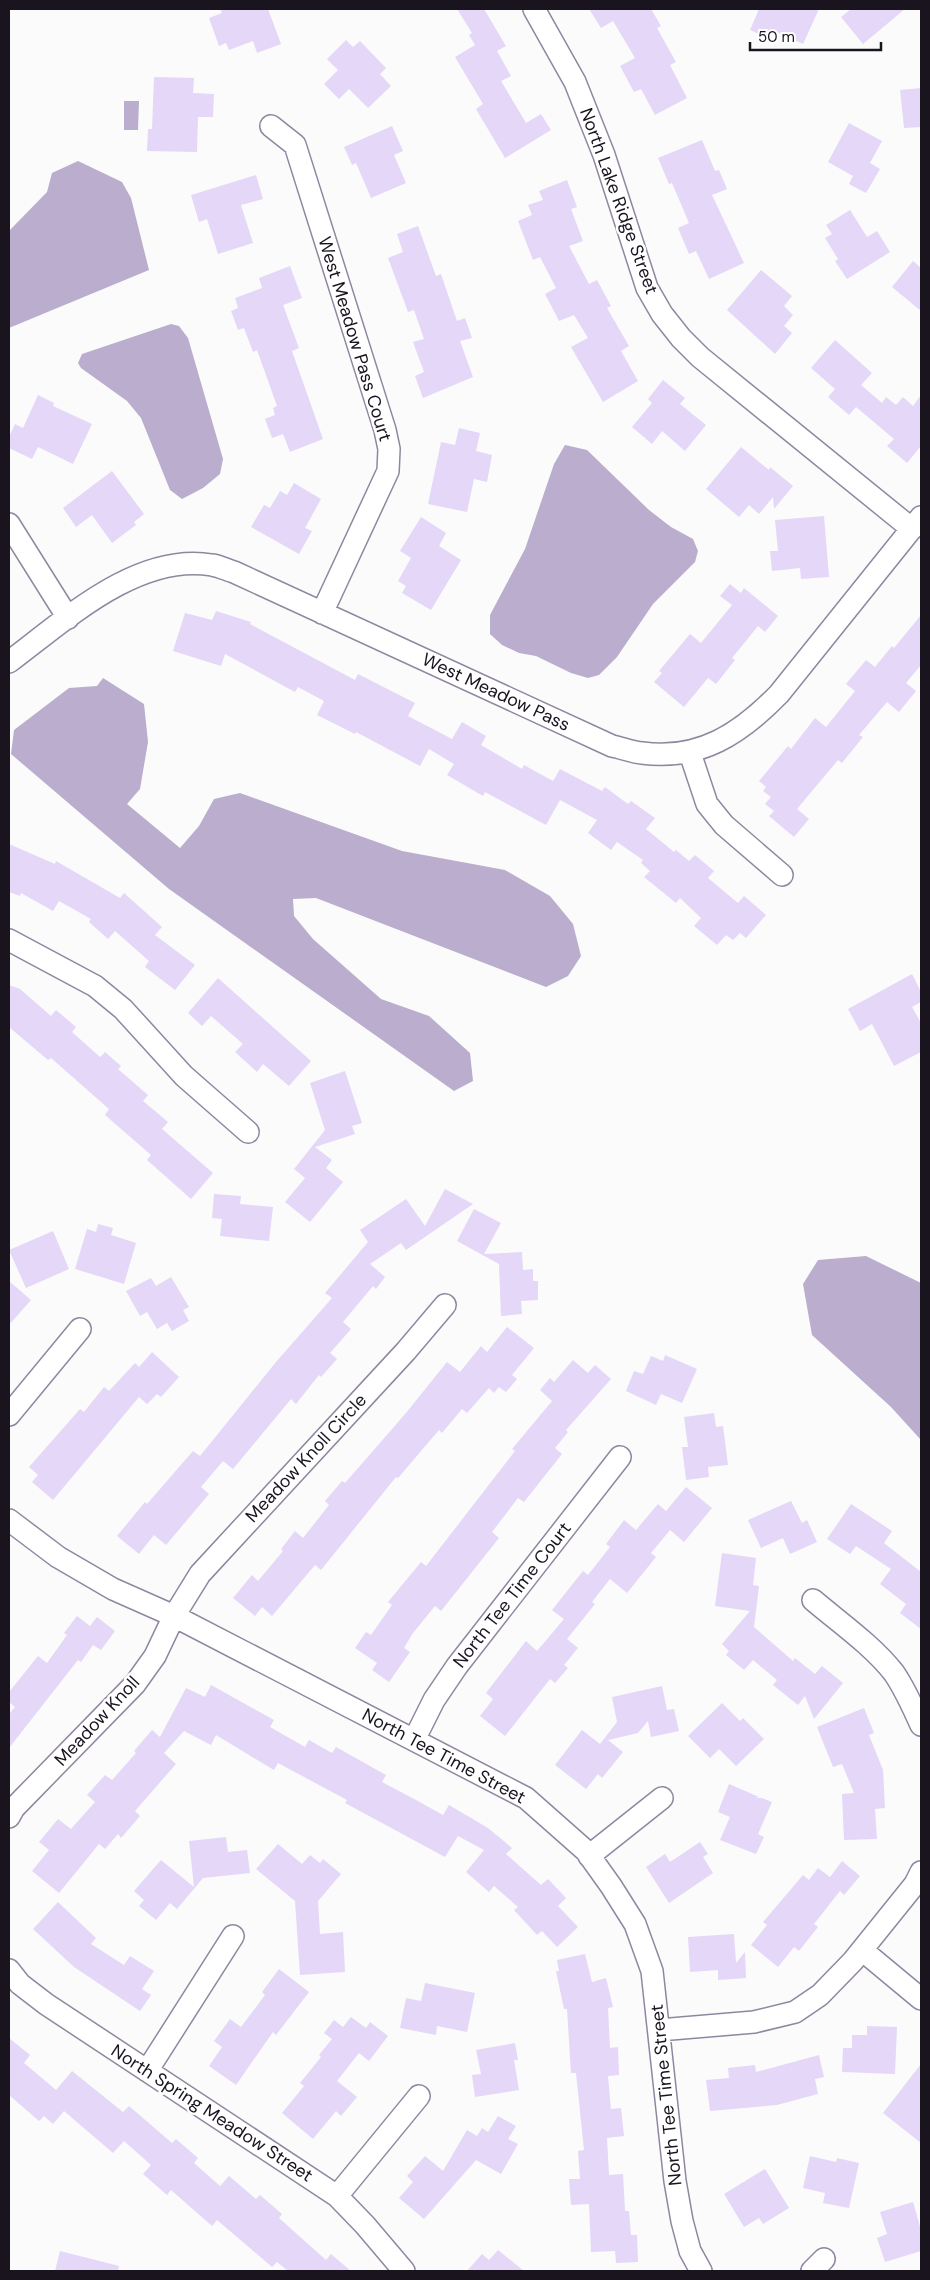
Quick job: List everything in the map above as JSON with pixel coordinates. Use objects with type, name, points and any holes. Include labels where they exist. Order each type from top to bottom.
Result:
[{"type":"street","name":"North Lake Ridge Street","points":[[534,9],[576,82],[604,155],[647,288],[662,314],[681,338],[700,357],[916,523]]},
{"type":"street","name":"West Meadow Pass Court","points":[[271,126],[295,145],[385,430],[389,449],[388,472],[322,613]]},
{"type":"street","name":"West Meadow Pass","points":[[9,662],[104,593],[132,577],[161,568],[191,564],[212,565],[234,572],[612,746],[643,754],[690,753],[721,740],[761,712],[779,694],[916,523]]},
{"type":"street","points":[[9,524],[68,618]]},
{"type":"street","points":[[690,753],[707,804],[724,825],[782,875]]},
{"type":"street","points":[[9,940],[95,986],[123,1009],[184,1076],[248,1132]]},
{"type":"street","name":"Meadow Knoll Circle","points":[[174,1616],[200,1574],[215,1556],[406,1351],[445,1305]]},
{"type":"street","points":[[9,1415],[80,1329]]},
{"type":"street","name":"North Tee Time Court","points":[[414,1740],[434,1700],[456,1666],[620,1457]]},
{"type":"street","name":"North Tee Time Street","points":[[9,1520],[58,1557],[114,1589],[174,1616],[526,1798],[589,1856],[635,1924],[652,1971],[675,2181],[682,2221],[690,2251],[701,2271]]},
{"type":"street","points":[[813,1600],[877,1654],[909,1697],[921,1725]]},
{"type":"street","name":"Meadow Knoll","points":[[9,1817],[14,1808],[135,1684],[155,1656],[174,1616]]},
{"type":"street","points":[[589,1856],[662,1798]]},
{"type":"street","points":[[659,2030],[754,2022],[795,2012],[820,1995],[862,1950],[915,1884],[921,1872]]},
{"type":"street","points":[[147,2071],[233,1936]]},
{"type":"street","points":[[862,1950],[921,1999]]},
{"type":"street","name":"North Spring Meadow Street","points":[[9,1970],[20,1984],[46,2004],[337,2196],[365,2225],[404,2271]]},
{"type":"street","points":[[337,2196],[419,2096]]},
{"type":"shaded area","points":[[124,101],[139,101],[138,130],[124,130]]},
{"type":"shaded area","points":[[78,161],[122,182],[131,198],[149,270],[9,328],[9,231],[47,192],[52,173]]},
{"type":"shaded area","points":[[171,324],[179,326],[188,338],[223,459],[220,474],[203,488],[182,499],[170,490],[141,418],[127,401],[81,368],[78,363],[82,354]]},
{"type":"shaded area","points":[[565,445],[587,450],[649,510],[671,527],[693,539],[698,551],[695,562],[653,604],[617,657],[599,675],[588,678],[571,673],[536,656],[519,653],[502,645],[490,634],[490,615],[525,549],[554,464]]},
{"type":"shaded area","points":[[103,678],[144,704],[148,742],[140,789],[127,804],[180,848],[199,826],[214,799],[240,793],[402,851],[505,870],[550,896],[573,924],[581,956],[568,976],[546,987],[316,898],[293,899],[294,916],[313,939],[381,999],[429,1016],[470,1053],[473,1081],[454,1091],[169,889],[11,754],[14,730],[69,688],[97,686]]},
{"type":"shaded area","points":[[866,1256],[921,1283],[921,1440],[891,1407],[812,1335],[803,1284],[818,1260]]},
{"type":"building","points":[[220,9],[268,9],[281,44],[257,53],[253,41],[229,50],[226,43],[219,46],[209,18],[222,13]]},
{"type":"building","points":[[457,9],[484,9],[506,46],[497,51],[511,76],[501,81],[526,123],[541,114],[551,130],[505,158],[476,109],[483,104],[455,57],[475,45],[469,35],[472,33]]},
{"type":"building","points":[[589,9],[651,9],[661,26],[657,28],[676,62],[670,65],[687,98],[655,115],[641,89],[634,92],[620,66],[635,58],[613,21],[601,28]]},
{"type":"building","points":[[759,9],[819,9],[803,44],[772,30],[768,38],[750,30]]},
{"type":"building","points":[[851,9],[905,9],[863,44],[841,17]]},
{"type":"building","points":[[346,40],[353,47],[360,41],[386,68],[380,74],[391,86],[368,108],[349,89],[339,99],[324,84],[338,70],[327,59]]},
{"type":"building","points":[[154,77],[194,78],[193,93],[214,94],[213,117],[198,117],[197,152],[147,151],[148,129],[152,129]]},
{"type":"building","points":[[921,88],[921,127],[904,128],[900,90]]},
{"type":"building","points":[[849,123],[882,141],[870,163],[880,169],[866,193],[849,184],[853,176],[828,162]]},
{"type":"building","points":[[392,126],[403,151],[394,155],[406,183],[371,198],[356,163],[352,165],[344,147]]},
{"type":"building","points":[[702,140],[715,171],[719,170],[727,189],[712,195],[744,263],[709,279],[696,251],[689,254],[678,228],[689,223],[672,183],[669,184],[658,158]]},
{"type":"building","points":[[256,175],[263,199],[241,205],[253,243],[218,254],[207,219],[199,222],[191,195]]},
{"type":"building","points":[[567,180],[577,207],[571,209],[583,241],[569,246],[589,284],[597,280],[611,306],[607,308],[629,346],[621,351],[638,381],[603,402],[571,347],[588,338],[574,315],[559,321],[545,294],[556,288],[540,257],[533,260],[518,221],[532,215],[528,205],[543,200],[539,191]]},
{"type":"building","points":[[850,210],[867,237],[877,231],[890,252],[847,279],[835,261],[838,259],[825,238],[832,234],[826,225]]},
{"type":"building","points":[[418,226],[436,276],[441,274],[457,321],[465,318],[472,338],[460,341],[473,377],[423,398],[415,376],[424,372],[413,342],[424,339],[414,310],[408,312],[388,258],[403,252],[397,234]]},
{"type":"building","points":[[913,261],[921,268],[921,311],[892,287]]},
{"type":"building","points":[[290,266],[302,298],[283,305],[299,348],[292,351],[323,439],[290,452],[283,434],[272,438],[265,419],[275,415],[273,408],[277,406],[257,350],[253,352],[244,328],[238,330],[231,311],[238,308],[235,298],[262,288],[259,278]]},
{"type":"building","points":[[761,270],[792,296],[784,306],[793,315],[784,326],[792,333],[775,354],[727,310]]},
{"type":"building","points":[[835,340],[872,373],[861,385],[882,403],[886,397],[896,405],[903,397],[913,406],[921,395],[921,446],[907,463],[887,446],[894,439],[856,407],[849,415],[828,397],[835,389],[811,368]]},
{"type":"building","points":[[663,380],[685,398],[680,404],[706,425],[685,451],[662,431],[652,444],[632,427],[652,403],[648,399]]},
{"type":"building","points":[[38,395],[54,403],[53,406],[92,424],[73,464],[38,447],[32,459],[9,448],[9,437],[15,424],[23,428]]},
{"type":"building","points":[[459,428],[480,433],[476,451],[492,455],[487,482],[474,479],[467,512],[428,504],[441,442],[455,445]]},
{"type":"building","points":[[741,447],[769,470],[770,467],[793,486],[774,509],[773,497],[759,514],[749,505],[739,517],[706,489]]},
{"type":"building","points":[[112,471],[144,514],[134,522],[136,525],[112,543],[92,515],[76,527],[63,508]]},
{"type":"building","points":[[294,483],[321,499],[305,528],[312,531],[299,554],[251,527],[264,505],[270,508],[280,491],[287,495]]},
{"type":"building","points":[[824,516],[829,577],[801,579],[800,568],[772,571],[770,551],[778,551],[775,520]]},
{"type":"building","points":[[421,517],[446,533],[439,546],[461,560],[431,610],[402,593],[406,586],[398,581],[411,558],[400,551]]},
{"type":"building","points":[[730,584],[741,593],[744,588],[778,616],[765,632],[758,626],[732,658],[735,660],[716,684],[708,678],[684,707],[654,682],[662,673],[659,671],[690,634],[701,643],[732,605],[720,596]]},
{"type":"building","points":[[216,611],[251,622],[250,624],[355,680],[358,674],[415,703],[408,716],[452,739],[462,722],[486,736],[481,745],[522,769],[524,765],[553,781],[560,769],[602,791],[605,787],[628,804],[631,801],[655,818],[646,829],[674,852],[676,850],[689,861],[695,855],[714,871],[708,878],[738,903],[744,896],[766,915],[746,938],[740,933],[733,940],[726,935],[717,945],[694,926],[701,918],[680,898],[676,903],[644,877],[650,871],[641,863],[643,860],[617,842],[611,850],[588,833],[597,820],[560,800],[546,825],[485,792],[483,796],[447,775],[454,764],[429,749],[420,766],[356,732],[355,734],[317,715],[324,701],[298,687],[295,692],[225,654],[221,666],[173,651],[185,613],[212,620]]},
{"type":"building","points":[[921,615],[921,665],[906,683],[916,691],[899,712],[887,702],[859,735],[863,737],[842,763],[838,760],[797,809],[809,819],[794,837],[769,816],[774,811],[765,804],[771,797],[763,791],[766,787],[759,781],[788,746],[791,749],[815,718],[826,727],[855,691],[846,684],[866,660],[875,667],[892,646],[894,648]]},
{"type":"building","points":[[9,844],[55,864],[56,861],[120,898],[124,893],[162,927],[155,935],[195,965],[175,990],[145,967],[149,961],[115,931],[108,939],[89,922],[91,919],[59,901],[53,911],[21,893],[20,896],[9,892]]},
{"type":"building","points":[[912,974],[921,992],[921,1002],[912,1007],[921,1023],[921,1052],[894,1066],[872,1024],[860,1031],[848,1009]]},
{"type":"building","points":[[218,978],[311,1061],[289,1086],[263,1064],[257,1072],[235,1052],[243,1044],[211,1016],[202,1026],[188,1013]]},
{"type":"building","points":[[9,985],[20,989],[51,1016],[56,1010],[76,1027],[72,1032],[100,1057],[105,1052],[121,1066],[118,1069],[148,1095],[143,1101],[168,1122],[162,1129],[213,1173],[191,1199],[147,1160],[151,1155],[105,1115],[109,1109],[51,1058],[48,1060],[9,1027]]},
{"type":"building","points":[[345,1071],[362,1123],[352,1126],[355,1134],[315,1147],[332,1160],[326,1168],[343,1182],[310,1222],[285,1202],[305,1178],[294,1169],[325,1130],[310,1083]]},
{"type":"building","points":[[445,1189],[473,1204],[406,1250],[401,1243],[370,1264],[385,1277],[376,1289],[373,1286],[343,1322],[351,1329],[330,1353],[337,1359],[321,1377],[319,1375],[296,1404],[291,1399],[233,1469],[223,1461],[201,1487],[209,1494],[166,1545],[154,1535],[139,1554],[117,1536],[145,1502],[147,1504],[193,1451],[200,1456],[276,1362],[332,1298],[325,1293],[368,1242],[360,1230],[406,1199],[425,1226]]},
{"type":"building","points":[[214,1194],[241,1196],[240,1204],[273,1207],[269,1241],[220,1236],[222,1219],[212,1218]]},
{"type":"building","points":[[474,1209],[501,1223],[484,1254],[522,1252],[523,1270],[533,1269],[533,1281],[538,1281],[538,1300],[521,1301],[522,1314],[501,1316],[499,1264],[457,1241]]},
{"type":"building","points":[[98,1224],[113,1228],[111,1235],[136,1243],[124,1284],[75,1269],[87,1229],[96,1232]]},
{"type":"building","points":[[53,1231],[69,1269],[26,1288],[9,1250]]},
{"type":"building","points":[[171,1277],[189,1307],[183,1310],[189,1321],[172,1331],[167,1323],[157,1329],[147,1312],[140,1316],[126,1291],[151,1278],[156,1286]]},
{"type":"building","points":[[9,1281],[31,1300],[9,1325]]},
{"type":"building","points":[[507,1327],[534,1348],[512,1375],[517,1379],[506,1392],[499,1387],[494,1393],[489,1388],[467,1413],[462,1409],[442,1433],[439,1430],[398,1478],[396,1477],[321,1570],[315,1565],[272,1616],[262,1607],[255,1616],[233,1598],[252,1575],[258,1581],[283,1551],[281,1549],[295,1531],[303,1538],[329,1505],[325,1501],[342,1481],[345,1483],[406,1413],[447,1362],[460,1372],[481,1346],[487,1352]]},
{"type":"building","points":[[152,1352],[179,1377],[161,1397],[157,1394],[147,1404],[139,1397],[53,1500],[32,1482],[38,1475],[29,1467],[80,1409],[84,1412],[104,1387],[109,1391],[135,1363],[139,1367]]},
{"type":"building","points":[[665,1355],[697,1369],[682,1403],[661,1394],[656,1405],[626,1391],[634,1371],[643,1374],[651,1356],[663,1361]]},
{"type":"building","points":[[573,1360],[588,1373],[595,1365],[611,1379],[566,1430],[568,1432],[555,1448],[562,1454],[524,1502],[518,1498],[492,1532],[499,1538],[441,1611],[435,1606],[413,1633],[404,1648],[410,1652],[389,1682],[372,1670],[377,1663],[355,1648],[366,1632],[371,1635],[392,1605],[388,1602],[421,1562],[426,1566],[515,1451],[512,1449],[552,1401],[540,1390],[550,1378],[554,1382]]},
{"type":"building","points":[[714,1413],[716,1427],[723,1426],[728,1465],[708,1467],[709,1477],[686,1480],[682,1447],[688,1447],[684,1417]]},
{"type":"building","points":[[686,1487],[712,1508],[684,1542],[670,1530],[651,1553],[656,1557],[627,1593],[610,1579],[592,1602],[595,1604],[567,1639],[578,1648],[564,1665],[568,1668],[555,1683],[550,1679],[505,1736],[480,1716],[493,1699],[486,1693],[526,1641],[537,1651],[564,1619],[552,1610],[583,1571],[588,1575],[610,1547],[606,1544],[624,1520],[636,1530],[658,1504],[666,1511]]},
{"type":"building","points":[[791,1501],[802,1523],[807,1520],[817,1542],[790,1554],[783,1538],[761,1548],[748,1520]]},
{"type":"building","points":[[851,1504],[892,1531],[884,1543],[921,1572],[921,1629],[900,1613],[906,1604],[880,1584],[891,1569],[856,1546],[850,1554],[827,1539]]},
{"type":"building","points":[[722,1553],[756,1558],[753,1585],[759,1586],[754,1627],[793,1661],[795,1658],[815,1674],[822,1666],[843,1683],[814,1719],[805,1696],[798,1705],[773,1685],[777,1680],[753,1660],[744,1670],[726,1655],[729,1651],[722,1644],[750,1611],[715,1606]]},
{"type":"building","points":[[77,1616],[90,1626],[97,1617],[115,1631],[101,1650],[93,1645],[81,1662],[78,1660],[9,1748],[9,1714],[15,1707],[9,1702],[9,1692],[38,1656],[47,1663],[67,1635],[64,1633]]},
{"type":"building","points":[[211,1685],[274,1720],[270,1727],[305,1747],[309,1740],[332,1753],[336,1747],[386,1775],[382,1782],[443,1815],[449,1805],[488,1828],[512,1848],[506,1854],[541,1885],[548,1879],[566,1898],[558,1906],[578,1927],[557,1947],[542,1931],[537,1935],[514,1910],[518,1907],[494,1886],[489,1892],[466,1872],[484,1850],[458,1836],[445,1857],[345,1803],[347,1800],[278,1763],[274,1770],[216,1735],[211,1745],[184,1731],[164,1753],[176,1764],[135,1811],[140,1816],[121,1838],[118,1834],[105,1849],[99,1844],[59,1893],[32,1871],[49,1850],[39,1842],[58,1819],[71,1829],[95,1802],[87,1795],[105,1775],[112,1780],[136,1753],[134,1751],[152,1730],[160,1737],[186,1688],[205,1697]]},
{"type":"building","points":[[662,1686],[667,1710],[674,1709],[679,1731],[651,1737],[648,1721],[638,1733],[608,1740],[623,1752],[602,1778],[598,1774],[586,1789],[555,1765],[582,1730],[600,1744],[617,1722],[612,1697]]},
{"type":"building","points":[[722,1703],[740,1721],[743,1718],[764,1739],[736,1766],[719,1749],[710,1758],[688,1736]]},
{"type":"building","points":[[864,1708],[874,1733],[869,1735],[883,1770],[885,1808],[875,1809],[877,1839],[844,1840],[842,1794],[854,1793],[842,1764],[833,1767],[817,1727]]},
{"type":"building","points":[[729,1784],[759,1797],[755,1798],[762,1798],[772,1802],[758,1834],[764,1837],[756,1854],[720,1840],[730,1817],[718,1812]]},
{"type":"building","points":[[226,1837],[228,1852],[247,1850],[250,1873],[203,1878],[177,1909],[170,1903],[156,1920],[139,1906],[144,1900],[134,1891],[161,1860],[194,1887],[189,1841]]},
{"type":"building","points":[[700,1842],[708,1854],[703,1857],[713,1873],[669,1903],[646,1867],[665,1854],[670,1862]]},
{"type":"building","points":[[278,1844],[302,1864],[310,1855],[320,1863],[323,1859],[341,1874],[318,1901],[320,1934],[343,1932],[345,1972],[300,1975],[295,1901],[256,1869]]},
{"type":"building","points":[[842,1861],[860,1876],[844,1895],[840,1891],[814,1924],[818,1927],[799,1951],[794,1947],[778,1967],[751,1945],[767,1925],[763,1922],[803,1875],[809,1880],[818,1868],[830,1877]]},
{"type":"building","points":[[58,1902],[96,1938],[91,1944],[124,1965],[130,1956],[154,1971],[142,1989],[151,1995],[140,2011],[74,1967],[33,1929]]},
{"type":"building","points":[[734,1934],[736,1963],[745,1952],[746,1978],[718,1980],[718,1970],[690,1972],[688,1937]]},
{"type":"building","points":[[585,1954],[592,1982],[606,1978],[613,2007],[608,2008],[610,2048],[618,2047],[619,2075],[608,2076],[611,2109],[621,2108],[624,2136],[607,2138],[609,2175],[623,2174],[625,2211],[629,2211],[631,2235],[637,2235],[638,2262],[616,2263],[615,2251],[591,2252],[589,2204],[571,2205],[569,2179],[580,2179],[578,2151],[584,2150],[576,2073],[571,2073],[567,2009],[564,2009],[556,1971],[559,1971],[557,1960]]},
{"type":"building","points":[[279,1969],[309,1992],[276,2035],[273,2032],[236,2085],[209,2066],[222,2047],[214,2041],[230,2019],[241,2027],[265,1995],[262,1992]]},
{"type":"building","points":[[425,1983],[475,1993],[467,2032],[437,2026],[436,2035],[400,2028],[406,1998],[421,2001]]},
{"type":"building","points":[[351,2017],[366,2028],[370,2022],[388,2036],[369,2061],[359,2053],[337,2081],[357,2097],[341,2116],[336,2111],[313,2139],[282,2113],[304,2086],[300,2083],[321,2057],[319,2055],[332,2039],[324,2033],[334,2020],[343,2027]]},
{"type":"building","points":[[867,2026],[897,2027],[895,2074],[842,2072],[843,2048],[852,2048],[852,2035],[867,2035]]},
{"type":"building","points":[[9,2038],[30,2055],[24,2063],[56,2090],[72,2071],[123,2112],[129,2106],[172,2143],[176,2139],[198,2158],[194,2163],[220,2186],[229,2176],[256,2199],[260,2195],[282,2214],[279,2218],[326,2260],[331,2254],[351,2271],[288,2271],[277,2262],[272,2267],[217,2220],[212,2226],[171,2190],[167,2195],[143,2174],[151,2165],[124,2141],[113,2153],[64,2111],[53,2124],[44,2116],[39,2121],[9,2095]]},
{"type":"building","points":[[515,2043],[518,2060],[514,2060],[519,2090],[475,2097],[472,2075],[481,2074],[476,2050]]},
{"type":"building","points":[[819,2055],[824,2077],[815,2079],[818,2094],[777,2105],[710,2111],[706,2080],[729,2078],[728,2068],[755,2065],[756,2072]]},
{"type":"building","points":[[921,2064],[921,2143],[883,2113]]},
{"type":"building","points":[[498,2116],[516,2126],[508,2139],[518,2144],[501,2174],[476,2160],[424,2219],[399,2198],[413,2182],[407,2176],[425,2156],[443,2171],[467,2130],[477,2136],[482,2128],[488,2132]]},
{"type":"building","points":[[810,2156],[836,2162],[837,2158],[859,2163],[849,2208],[823,2203],[825,2193],[803,2188]]},
{"type":"building","points":[[765,2169],[789,2208],[763,2224],[759,2218],[744,2227],[724,2194]]},
{"type":"building","points":[[913,2202],[921,2230],[921,2251],[885,2262],[877,2238],[887,2234],[880,2212]]},
{"type":"building","points":[[498,2250],[524,2271],[467,2271],[482,2254],[489,2260]]},
{"type":"building","points":[[60,2251],[119,2266],[118,2271],[55,2271]]}]
